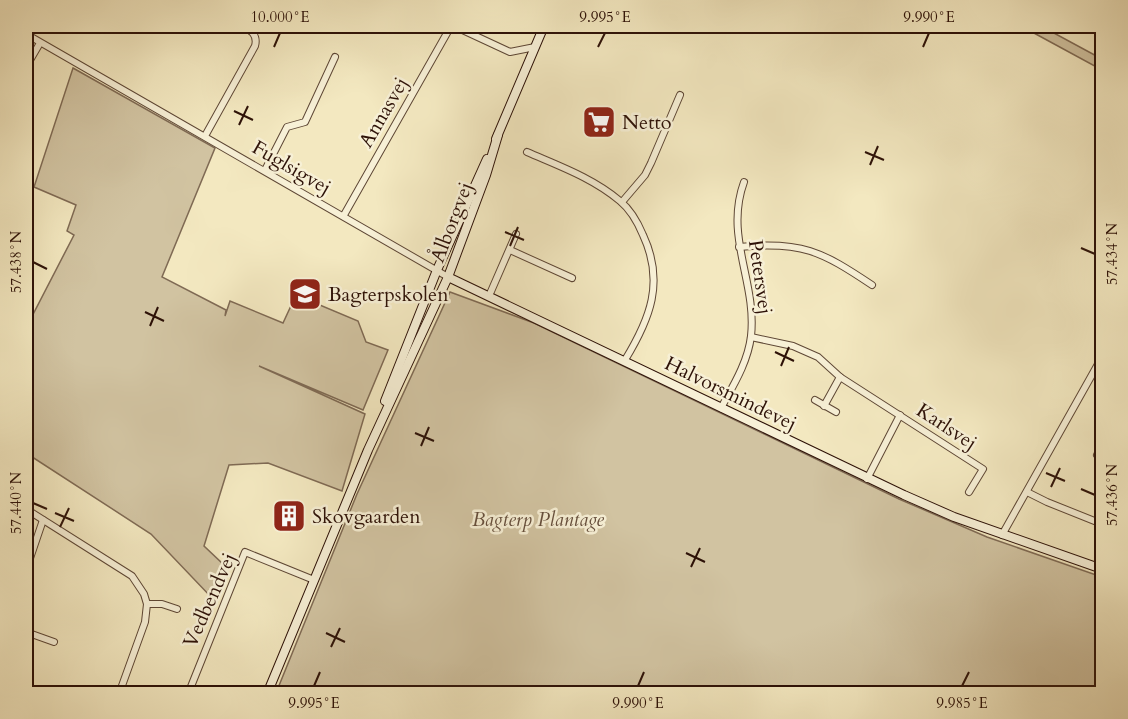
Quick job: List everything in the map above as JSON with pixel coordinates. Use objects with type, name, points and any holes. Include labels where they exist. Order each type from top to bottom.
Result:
[{"type":"main road","name":"Ålborgvej","points":[[368,450],[437,270],[544,26]]},
{"type":"main road","name":"Ålborgvej","points":[[267,693],[368,450],[448,277],[486,175],[498,135]]},
{"type":"main road","name":"Halvorsmindevej","points":[[448,277],[930,507],[1002,535],[1102,569]]},
{"type":"street","points":[[204,136],[255,46],[257,40],[255,34],[242,26]]},
{"type":"street","points":[[453,26],[510,52],[535,47]]},
{"type":"street","name":"Annasvej","points":[[344,215],[453,26]]},
{"type":"street","name":"Fuglsigvej","points":[[26,34],[344,215],[448,277]]},
{"type":"street","points":[[26,67],[40,43]]},
{"type":"street","points":[[265,170],[287,127],[305,122],[335,57]]},
{"type":"street","points":[[622,202],[645,175],[680,95]]},
{"type":"street","points":[[527,152],[582,177],[622,202],[633,215],[650,250],[654,293],[644,325],[625,360]]},
{"type":"street","name":"Petersvej","points":[[721,408],[736,382],[748,352],[751,337],[751,317],[739,247],[737,208],[744,182]]},
{"type":"street","points":[[489,296],[516,234]]},
{"type":"street","points":[[739,247],[769,244],[804,248],[837,262],[872,285]]},
{"type":"street","points":[[510,250],[572,278]]},
{"type":"street","name":"Karlsvej","points":[[751,337],[779,342],[818,357],[840,377],[983,469],[969,492]]},
{"type":"street","points":[[1002,535],[1102,357]]},
{"type":"street","points":[[824,406],[840,377]]},
{"type":"street","points":[[814,400],[836,412]]},
{"type":"street","name":"Karlsvej","points":[[867,478],[900,415]]},
{"type":"street","points":[[1097,455],[1102,446]]},
{"type":"street","points":[[1027,492],[1102,524]]},
{"type":"street","points":[[26,509],[132,576],[144,594],[147,604],[145,622],[119,693]]},
{"type":"street","points":[[26,570],[43,520]]},
{"type":"street","name":"Vedbendvej","points":[[188,693],[245,552],[314,580]]},
{"type":"street","points":[[147,604],[162,604],[177,609]]},
{"type":"street","points":[[26,632],[54,642]]},
{"type":"green space","points":[[1021,26],[1041,26],[1102,59],[1102,70]]},
{"type":"green space","points":[[73,68],[215,148],[162,277],[226,310],[225,316],[230,301],[283,323],[296,295],[358,321],[366,342],[388,350],[363,410],[259,366],[365,414],[342,491],[268,463],[229,465],[204,546],[224,565],[211,597],[151,534],[26,453],[26,328],[74,235],[67,231],[76,205],[34,187]]},
{"type":"green space","name":"Bagterp Plantage","points":[[450,292],[534,323],[899,499],[987,537],[1102,577],[1102,693],[276,693],[357,494]]},
{"type":"place","name":"Netto","points":[[599,122]]},
{"type":"place","name":"Bagterpskolen","points":[[305,294]]},
{"type":"place","name":"Skovgaarden","points":[[289,516]]}]
